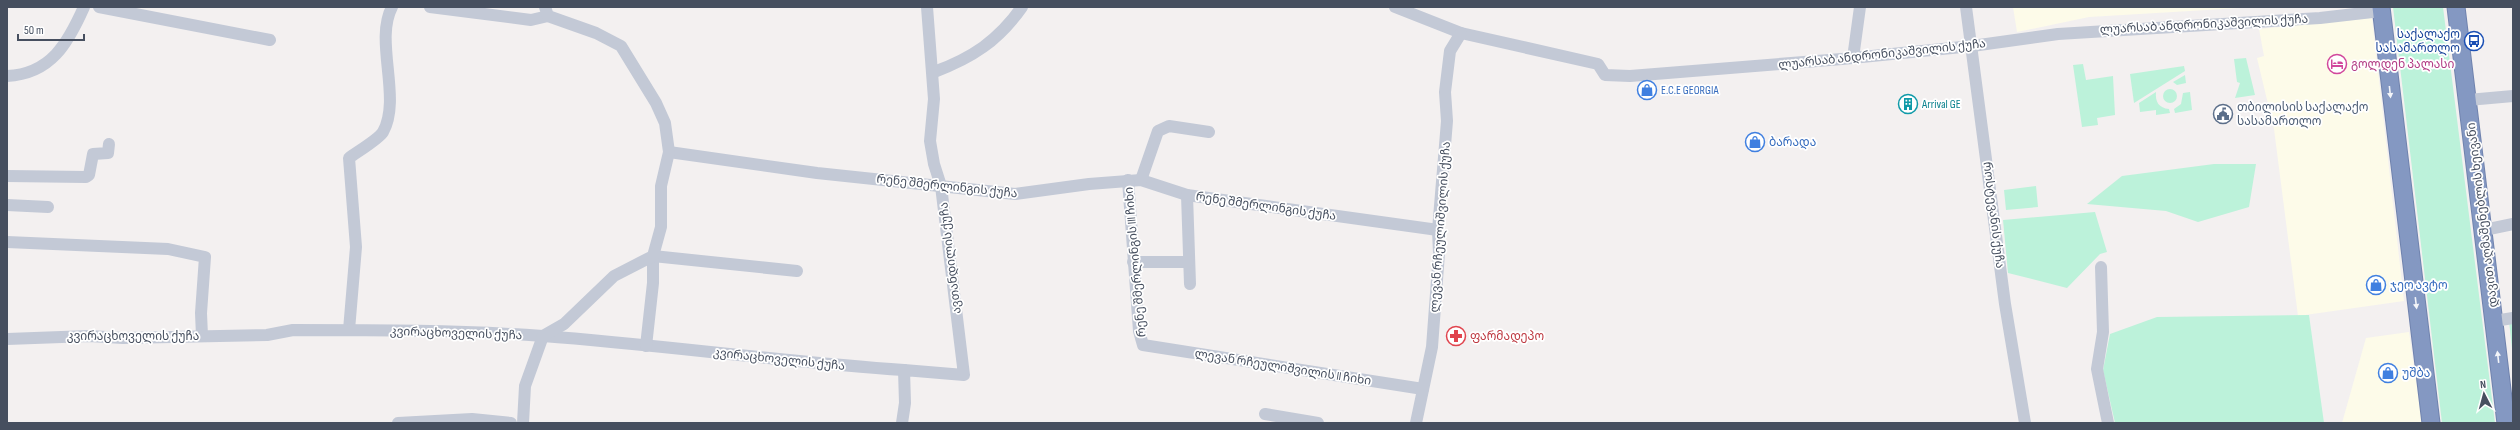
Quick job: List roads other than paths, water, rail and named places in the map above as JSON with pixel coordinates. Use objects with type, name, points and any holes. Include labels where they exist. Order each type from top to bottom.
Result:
[{"type":"highway","name":"დავით აღმაშენებლის ხეივანი","points":[[2456,7],[2506,423]]},
{"type":"highway","points":[[2381,9],[2431,423]]},
{"type":"street","points":[[7,76],[33,72],[41,68],[58,52],[75,28],[84,7]]},
{"type":"street","points":[[99,7],[270,40]]},
{"type":"street","points":[[349,330],[356,247],[350,158],[383,133],[388,120],[390,100],[387,34],[392,7]]},
{"type":"street","points":[[430,7],[524,20],[547,11],[621,46],[656,103],[665,124],[668,152],[661,186],[661,227],[653,256],[653,284],[646,346]]},
{"type":"street","name":"ავთანდილის ქუჩა","points":[[904,370],[964,375],[941,186],[934,164],[930,141],[934,99],[934,72],[927,7]]},
{"type":"street","points":[[934,72],[964,61],[997,37],[1022,7]]},
{"type":"street","name":"ლუარსაბ ანდრონიკაშვილის ქუჩა","points":[[1396,7],[1461,33],[1598,64],[1605,75],[1630,76],[1853,58],[1972,46],[2066,33],[2320,18],[2381,9]]},
{"type":"street","points":[[1853,58],[1860,7]]},
{"type":"street","name":"როსტევანის ქუჩა","points":[[1966,7],[2005,304],[2025,423]]},
{"type":"street","name":"ლევან რჩეულიშვილის ქუჩა","points":[[1416,423],[1432,346],[1439,253],[1438,230],[1447,121],[1447,78],[1450,51],[1461,33]]},
{"type":"street","points":[[2468,100],[2513,96]]},
{"type":"street","points":[[1141,180],[1158,131],[1169,126],[1209,132]]},
{"type":"street","points":[[7,176],[86,177],[89,175],[93,154],[108,153],[109,144]]},
{"type":"street","name":"რენე შმერლინგის ქუჩა","points":[[668,152],[817,173],[1015,194],[1128,180],[1141,180],[1187,195],[1438,230]]},
{"type":"street","name":"რენე შმერლინგის III ჩიხი","points":[[1128,180],[1139,331],[1143,345]]},
{"type":"street","points":[[1187,195],[1188,262],[1190,284]]},
{"type":"street","points":[[7,205],[48,207]]},
{"type":"street","points":[[2484,230],[2513,224]]},
{"type":"street","points":[[7,242],[168,248],[205,257],[201,313],[202,336]]},
{"type":"street","points":[[522,423],[525,386],[543,336],[564,324],[614,276],[653,256],[797,271]]},
{"type":"street","points":[[1133,262],[1188,262]]},
{"type":"street","points":[[2101,267],[2103,332],[2097,369],[2108,423]]},
{"type":"street","points":[[2494,321],[2513,318]]},
{"type":"street","name":"კვირაცხოველის ქუჩა","points":[[7,339],[89,336],[123,338],[267,335],[293,330],[349,330],[543,336],[810,364],[904,370]]},
{"type":"street","name":"ლევან რჩეულიშვილის II ჩიხი","points":[[1143,345],[1423,389]]},
{"type":"street","points":[[902,423],[906,403],[904,370]]},
{"type":"street","points":[[1265,414],[1318,423]]},
{"type":"street","points":[[398,423],[472,419],[511,423]]},
{"type":"place","name":"საქალაქო სასამართლო","points":[[2474,41]]},
{"type":"place","name":"გოლდენ პალასი","points":[[2337,64]]},
{"type":"place","name":"E.C.E GEORGIA","points":[[1647,90]]},
{"type":"place","name":"Arrival GE","points":[[1908,104]]},
{"type":"place","name":"თბილისის საქალაქო სასამართლო","points":[[2223,114]]},
{"type":"place","name":"ბარადა","points":[[1755,142]]},
{"type":"place","name":"ჯეო ავტო","points":[[2376,285]]},
{"type":"place","name":"ფარმადეპო","points":[[1456,336]]},
{"type":"place","name":"უშბა","points":[[2388,373]]}]
